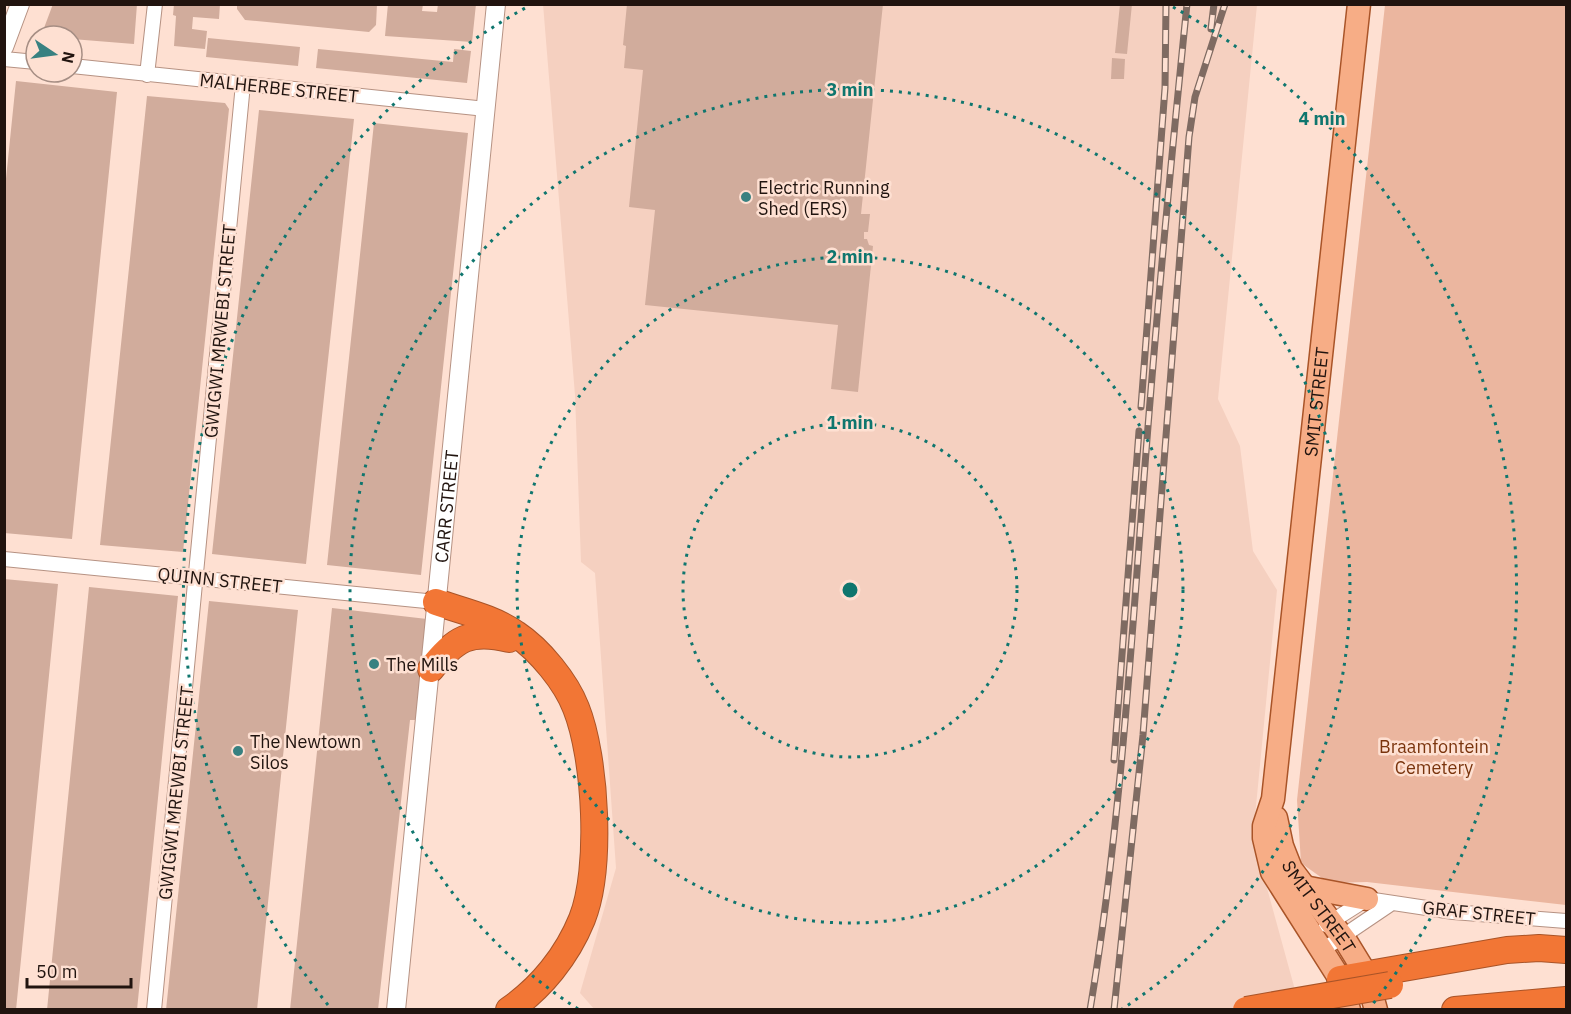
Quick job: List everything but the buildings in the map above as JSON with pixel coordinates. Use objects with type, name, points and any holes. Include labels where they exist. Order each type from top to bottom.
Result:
[{"type":"highway","points":[[436,602],[503,626],[527,643],[560,681],[575,706],[581,722],[591,781],[594,848],[590,894],[582,919],[561,958],[536,987],[509,1010]]},
{"type":"highway","points":[[431,669],[447,649],[478,633],[488,633],[527,643]]},
{"type":"highway","points":[[1340,979],[1507,950],[1539,948],[1566,950]]},
{"type":"highway","points":[[1246,1010],[1524,965],[1566,967]]},
{"type":"highway","points":[[1455,1010],[1566,1000]]},
{"type":"main road","name":"SMIT STREET","points":[[1349,1010],[1340,979],[1272,872],[1264,832],[1273,799],[1359,4]]},
{"type":"main road","name":"SMIT STREET","points":[[1273,799],[1282,846],[1291,869],[1366,974],[1376,1010]]},
{"type":"main road","points":[[1304,887],[1367,899]]},
{"type":"street","points":[[4,47],[20,4]]},
{"type":"street","points":[[147,75],[154,4]]},
{"type":"street","name":"CARR STREET","points":[[396,1010],[496,4]]},
{"type":"street","points":[[4,59],[24,61]]},
{"type":"street","name":"MALHERBE STREET","points":[[84,67],[486,109]]},
{"type":"street","name":"GWIGWI MRWEBI STREET","points":[[197,577],[243,84]]},
{"type":"street","name":"QUINN STREET","points":[[4,559],[436,602]]},
{"type":"street","name":"GWIGWI MREWBI STREET","points":[[154,1010],[197,577]]},
{"type":"street","points":[[1315,943],[1336,929],[1367,899]]},
{"type":"street","name":"GRAF STREET","points":[[1367,899],[1453,912],[1566,921]]},
{"type":"street","points":[[1315,943],[1336,929],[1392,903]]},
{"type":"shaded area","points":[[543,4],[1257,5],[1218,399],[1240,446],[1253,551],[1277,590],[1253,837],[1295,990],[1308,1009],[595,1010],[580,993],[616,868],[595,573],[581,562],[575,395]]},
{"type":"green space","name":"Braamfontein Cemetery","points":[[1385,5],[1566,5],[1566,905],[1367,882],[1329,883],[1301,863],[1297,800]]},
{"type":"railway","points":[[1141,407],[1165,88],[1166,4]]},
{"type":"railway","points":[[1090,1010],[1119,787],[1149,414],[1187,4]]},
{"type":"railway","points":[[1211,29],[1214,4]]},
{"type":"railway","points":[[1114,1010],[1143,735],[1189,137],[1195,97],[1225,4]]},
{"type":"railway","points":[[1114,760],[1139,431]]},
{"type":"place","name":"Electric Running Shed (ERS)","points":[[746,197]]},
{"type":"place","name":"The Mills","points":[[374,664]]},
{"type":"place","name":"The Newtown Silos","points":[[238,751]]}]
